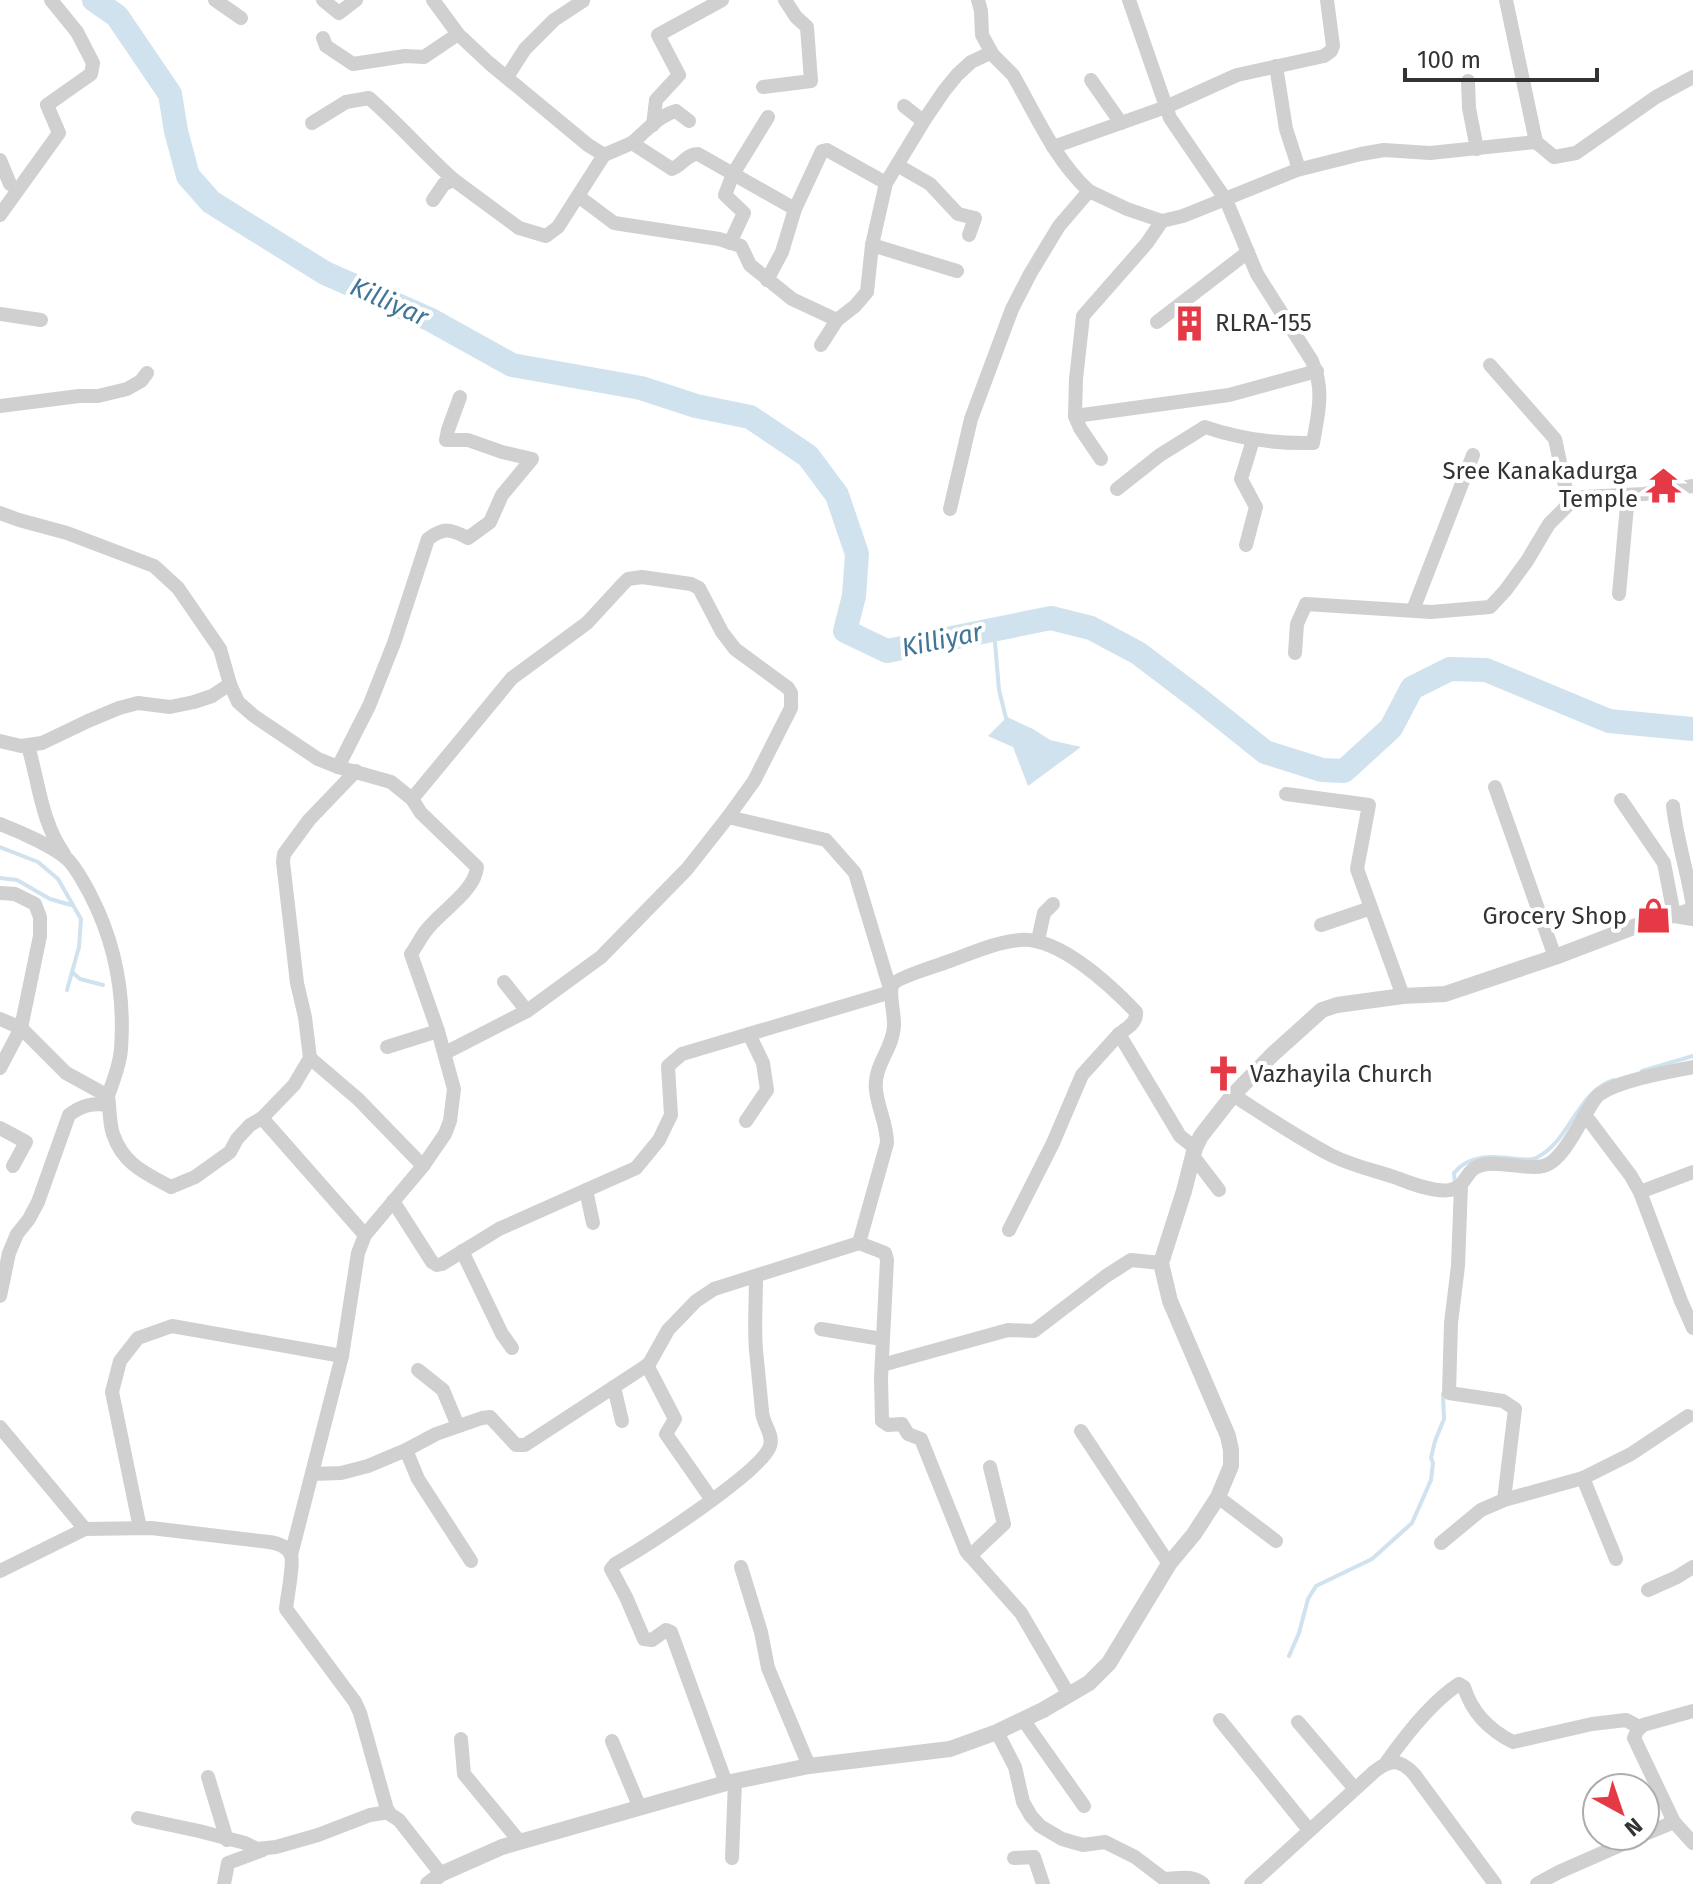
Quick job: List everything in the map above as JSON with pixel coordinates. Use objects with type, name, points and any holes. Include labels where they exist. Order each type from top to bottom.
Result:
[{"type":"street","points":[[0,215],[11,184],[59,133],[47,105],[91,74],[93,63],[77,32],[51,0]]},
{"type":"street","points":[[215,0],[241,18]]},
{"type":"street","points":[[323,0],[339,13],[356,0]]},
{"type":"street","points":[[433,0],[458,34],[588,145],[604,155]]},
{"type":"street","points":[[653,125],[656,100],[679,75],[658,35],[722,0]]},
{"type":"street","points":[[763,87],[811,81],[807,27],[785,0]]},
{"type":"street","points":[[978,0],[982,35],[993,55],[1013,75],[1053,147],[1081,183],[1089,191],[1127,209],[1162,221],[1226,200],[1299,169],[1384,150],[1430,153],[1536,142]]},
{"type":"street","points":[[1117,489],[1160,455],[1205,427],[1242,439],[1313,443],[1320,396],[1317,371],[1257,274],[1226,200],[1170,118],[1129,0]]},
{"type":"street","points":[[1053,147],[1166,107],[1237,75],[1324,56],[1333,46],[1327,0]]},
{"type":"street","points":[[1506,0],[1536,142],[1554,157],[1576,153],[1656,97],[1693,77]]},
{"type":"street","points":[[507,77],[525,49],[554,20],[583,1]]},
{"type":"street","points":[[323,38],[326,46],[353,64],[405,56],[424,57],[458,34]]},
{"type":"street","points":[[821,345],[837,320],[867,292],[872,245],[886,183],[923,121],[957,75],[971,62],[988,54],[993,55]]},
{"type":"street","points":[[1276,66],[1286,129],[1299,169]]},
{"type":"street","points":[[1091,80],[1121,123]]},
{"type":"street","points":[[1468,81],[1469,108],[1477,149]]},
{"type":"street","points":[[312,123],[346,102],[369,98],[454,180],[519,228],[544,236],[558,227],[604,155],[632,143],[665,115],[676,111],[689,121]]},
{"type":"street","points":[[904,106],[923,121]]},
{"type":"street","points":[[730,243],[744,213],[725,195],[733,174],[768,117]]},
{"type":"street","points":[[632,143],[672,169],[689,156],[698,154],[795,209]]},
{"type":"street","points":[[767,280],[782,252],[795,209],[822,151],[827,150],[886,183]]},
{"type":"street","points":[[0,160],[11,184]]},
{"type":"street","points":[[897,165],[930,184],[958,214],[975,218],[969,235]]},
{"type":"street","points":[[433,200],[444,184],[454,180]]},
{"type":"street","points":[[950,509],[971,419],[1012,309],[1059,226],[1089,191]]},
{"type":"street","points":[[578,196],[614,223],[719,239],[741,246],[750,265],[767,280],[792,299],[837,320]]},
{"type":"street","points":[[1101,459],[1075,416],[1083,316],[1147,243],[1162,221]]},
{"type":"street","points":[[872,245],[957,271]]},
{"type":"street","points":[[1157,322],[1248,252]]},
{"type":"street","points":[[0,314],[41,320]]},
{"type":"street","points":[[1490,365],[1555,439],[1569,504]]},
{"type":"street","points":[[1075,416],[1229,395],[1317,371]]},
{"type":"street","points":[[0,406],[98,396],[127,389],[141,381],[147,373]]},
{"type":"street","points":[[338,767],[369,706],[428,539],[438,531],[453,530],[468,538],[490,522],[502,495],[532,459],[468,440],[446,440],[460,397]]},
{"type":"street","points":[[1246,545],[1256,507],[1241,479],[1253,440]]},
{"type":"street","points":[[1413,610],[1473,455]]},
{"type":"street","points":[[1295,653],[1297,624],[1306,604],[1431,612],[1490,607],[1527,561],[1549,524],[1569,504],[1583,497],[1628,495],[1693,486]]},
{"type":"street","points":[[1619,594],[1628,495]]},
{"type":"street","points":[[0,513],[67,533],[154,566],[178,588],[220,649],[238,702],[302,749],[338,767],[391,782],[412,799],[421,813],[477,867],[476,875],[463,894],[426,931],[411,954],[454,1089],[450,1121],[445,1134],[423,1166],[365,1235],[358,1253],[342,1356],[291,1555],[286,1609],[355,1702],[389,1812],[399,1820],[435,1879],[502,1847],[731,1782],[809,1766],[950,1749],[1024,1721],[1089,1683],[1109,1663],[1169,1564],[1194,1534],[1218,1497],[1231,1466],[1228,1436],[1170,1301],[1161,1263],[1201,1136],[1233,1095],[1322,1010],[1403,996],[1445,994],[1693,908],[1673,806]]},
{"type":"street","points":[[412,799],[512,678],[587,623],[628,579],[642,577],[691,584],[699,588],[722,632],[735,649],[791,693],[791,708],[754,781],[687,869],[601,957],[527,1011],[445,1053]]},
{"type":"street","points":[[0,741],[15,746],[42,743],[119,708],[138,703],[170,707],[194,702],[212,696],[230,684]]},
{"type":"street","points":[[28,746],[45,819],[54,840],[100,913],[114,953],[119,978],[121,1051],[109,1100],[112,1132],[129,1163],[171,1187],[195,1177],[230,1152],[250,1125],[262,1118],[294,1085],[310,1058],[297,983],[284,854],[309,820],[356,771]]},
{"type":"street","points":[[1495,787],[1555,957]]},
{"type":"street","points":[[1286,794],[1369,805],[1357,869],[1403,996]]},
{"type":"street","points":[[1621,800],[1664,863],[1674,915]]},
{"type":"street","points":[[728,817],[826,840],[855,873],[891,992],[894,1028],[875,1082],[887,1130],[887,1143],[859,1243]]},
{"type":"street","points":[[0,824],[42,843],[69,861]]},
{"type":"street","points":[[0,893],[15,894],[35,904],[40,917],[40,936],[21,1028],[0,1068]]},
{"type":"street","points":[[1038,940],[1044,913],[1053,904]]},
{"type":"street","points":[[1321,925],[1371,908]]},
{"type":"street","points":[[1674,915],[1693,918]]},
{"type":"street","points":[[891,992],[893,984],[898,981],[943,963],[1002,943],[1038,940],[1068,954],[1136,1012],[1135,1022],[1119,1034],[1082,1075],[1053,1143],[1009,1230]]},
{"type":"street","points":[[504,982],[527,1011]]},
{"type":"street","points":[[393,1201],[435,1264],[442,1264],[499,1229],[636,1168],[659,1140],[671,1115],[668,1066],[682,1054],[891,992]]},
{"type":"street","points":[[0,1019],[21,1028],[66,1073],[109,1100]]},
{"type":"street","points":[[387,1047],[438,1031]]},
{"type":"street","points":[[746,1121],[767,1090],[763,1063],[749,1034]]},
{"type":"street","points":[[1119,1034],[1180,1136],[1219,1190]]},
{"type":"street","points":[[310,1058],[358,1099],[423,1166]]},
{"type":"street","points":[[1504,1500],[1515,1409],[1503,1401],[1449,1393],[1451,1323],[1458,1266],[1457,1187],[1471,1170],[1483,1164],[1547,1165],[1562,1153],[1594,1100],[1605,1091],[1645,1077],[1693,1067]]},
{"type":"street","points":[[1233,1095],[1330,1155],[1417,1185],[1457,1187]]},
{"type":"street","points":[[0,1296],[9,1253],[17,1234],[38,1202],[69,1115],[92,1103],[109,1100]]},
{"type":"street","points":[[1585,1115],[1640,1192],[1693,1328]]},
{"type":"street","points":[[262,1118],[365,1235]]},
{"type":"street","points":[[0,1128],[26,1142],[13,1166]]},
{"type":"street","points":[[1640,1192],[1693,1172]]},
{"type":"street","points":[[586,1190],[593,1223]]},
{"type":"street","points":[[312,1474],[341,1473],[368,1466],[436,1434],[482,1418],[490,1417],[516,1445],[525,1445],[647,1365],[668,1330],[696,1301],[714,1289],[859,1243],[886,1255],[882,1421],[888,1425],[902,1424],[908,1434],[921,1439],[970,1556],[1021,1613],[1069,1695]]},
{"type":"street","points":[[462,1251],[502,1334],[512,1348]]},
{"type":"street","points":[[882,1365],[1008,1330],[1034,1331],[1131,1260],[1161,1263]]},
{"type":"street","points":[[732,1858],[731,1782],[671,1632],[666,1630],[652,1640],[644,1639],[611,1569],[712,1500],[768,1451],[771,1438],[762,1415],[756,1348],[756,1277]]},
{"type":"street","points":[[140,1528],[112,1392],[120,1361],[138,1338],[172,1326],[342,1356]]},
{"type":"street","points":[[821,1329],[882,1339]]},
{"type":"street","points":[[647,1365],[675,1419],[666,1434],[712,1500]]},
{"type":"street","points":[[418,1370],[443,1390],[458,1426]]},
{"type":"street","points":[[614,1387],[622,1421]]},
{"type":"street","points":[[1441,1543],[1481,1510],[1504,1500],[1583,1478],[1691,1418]]},
{"type":"street","points":[[0,1427],[85,1529]]},
{"type":"street","points":[[1081,1431],[1169,1564]]},
{"type":"street","points":[[406,1450],[418,1479],[471,1561]]},
{"type":"street","points":[[970,1556],[1004,1524],[990,1467]]},
{"type":"street","points":[[1583,1478],[1616,1559]]},
{"type":"street","points":[[1218,1497],[1276,1541]]},
{"type":"street","points":[[0,1571],[85,1529],[140,1528],[269,1542],[284,1547],[291,1555]]},
{"type":"street","points":[[741,1567],[761,1632],[768,1668],[809,1766]]},
{"type":"street","points":[[1648,1590],[1693,1567]]},
{"type":"street","points":[[1251,1884],[1386,1763],[1413,1728],[1459,1684],[1464,1687],[1476,1713],[1497,1734],[1513,1742],[1592,1724],[1626,1720],[1639,1727],[1693,1711]]},
{"type":"street","points":[[1220,1720],[1309,1830]]},
{"type":"street","points":[[1024,1721],[1084,1806]]},
{"type":"street","points":[[1298,1722],[1355,1789]]},
{"type":"street","points":[[1639,1727],[1634,1738],[1674,1822],[1693,1843]]},
{"type":"street","points":[[997,1732],[1015,1767],[1023,1802],[1040,1826],[1062,1839],[1083,1845],[1105,1842],[1135,1857],[1164,1879],[1196,1878],[1203,1884]]},
{"type":"street","points":[[461,1739],[464,1774],[520,1842]]},
{"type":"street","points":[[612,1741],[640,1808]]},
{"type":"street","points":[[1386,1763],[1396,1762],[1414,1774],[1495,1884]]},
{"type":"street","points":[[208,1777],[227,1840]]},
{"type":"street","points":[[224,1884],[228,1863],[370,1815],[389,1812]]},
{"type":"street","points":[[138,1818],[199,1831],[257,1849],[271,1848]]},
{"type":"street","points":[[1661,1827],[1674,1822]]},
{"type":"street","points":[[1537,1884],[1561,1878],[1611,1852]]},
{"type":"street","points":[[1014,1858],[1034,1857],[1043,1884]]},
{"type":"water","points":[[1007,717],[1050,740],[1081,747],[1028,786],[1013,747],[988,736]]},
{"type":"waterway","name":"Killiyar","points":[[94,0],[117,16],[170,94],[188,176],[211,202],[325,273],[431,320],[512,365],[641,388],[696,406],[750,417],[808,456],[837,495],[857,554],[854,596],[845,631],[887,651],[1051,618],[1091,628],[1138,653],[1265,752],[1322,770],[1344,771],[1391,728],[1412,688],[1450,669],[1486,670],[1609,721],[1693,729]]},
{"type":"waterway","points":[[994,631],[999,690],[1007,722]]},
{"type":"waterway","points":[[0,847],[38,862],[58,879],[81,919],[79,947],[67,990]]},
{"type":"waterway","points":[[0,878],[17,880],[50,899],[71,905]]},
{"type":"waterway","points":[[72,972],[80,979],[103,985]]},
{"type":"waterway","points":[[1642,1071],[1693,1056]]},
{"type":"waterway","points":[[1455,1186],[1454,1173],[1475,1159],[1536,1158],[1558,1140],[1591,1095],[1614,1080]]},
{"type":"waterway","points":[[1289,1656],[1308,1599],[1316,1586],[1372,1559],[1412,1523],[1431,1480],[1431,1458],[1444,1419],[1443,1394]]},
{"type":"place","name":"RLRA-155","points":[[1189,323]]},
{"type":"place","name":"Sree Kanakadurga Temple","points":[[1664,485]]},
{"type":"place","name":"Grocery Shop","points":[[1653,916]]},
{"type":"place","name":"Vazhayila Church","points":[[1224,1074]]}]
